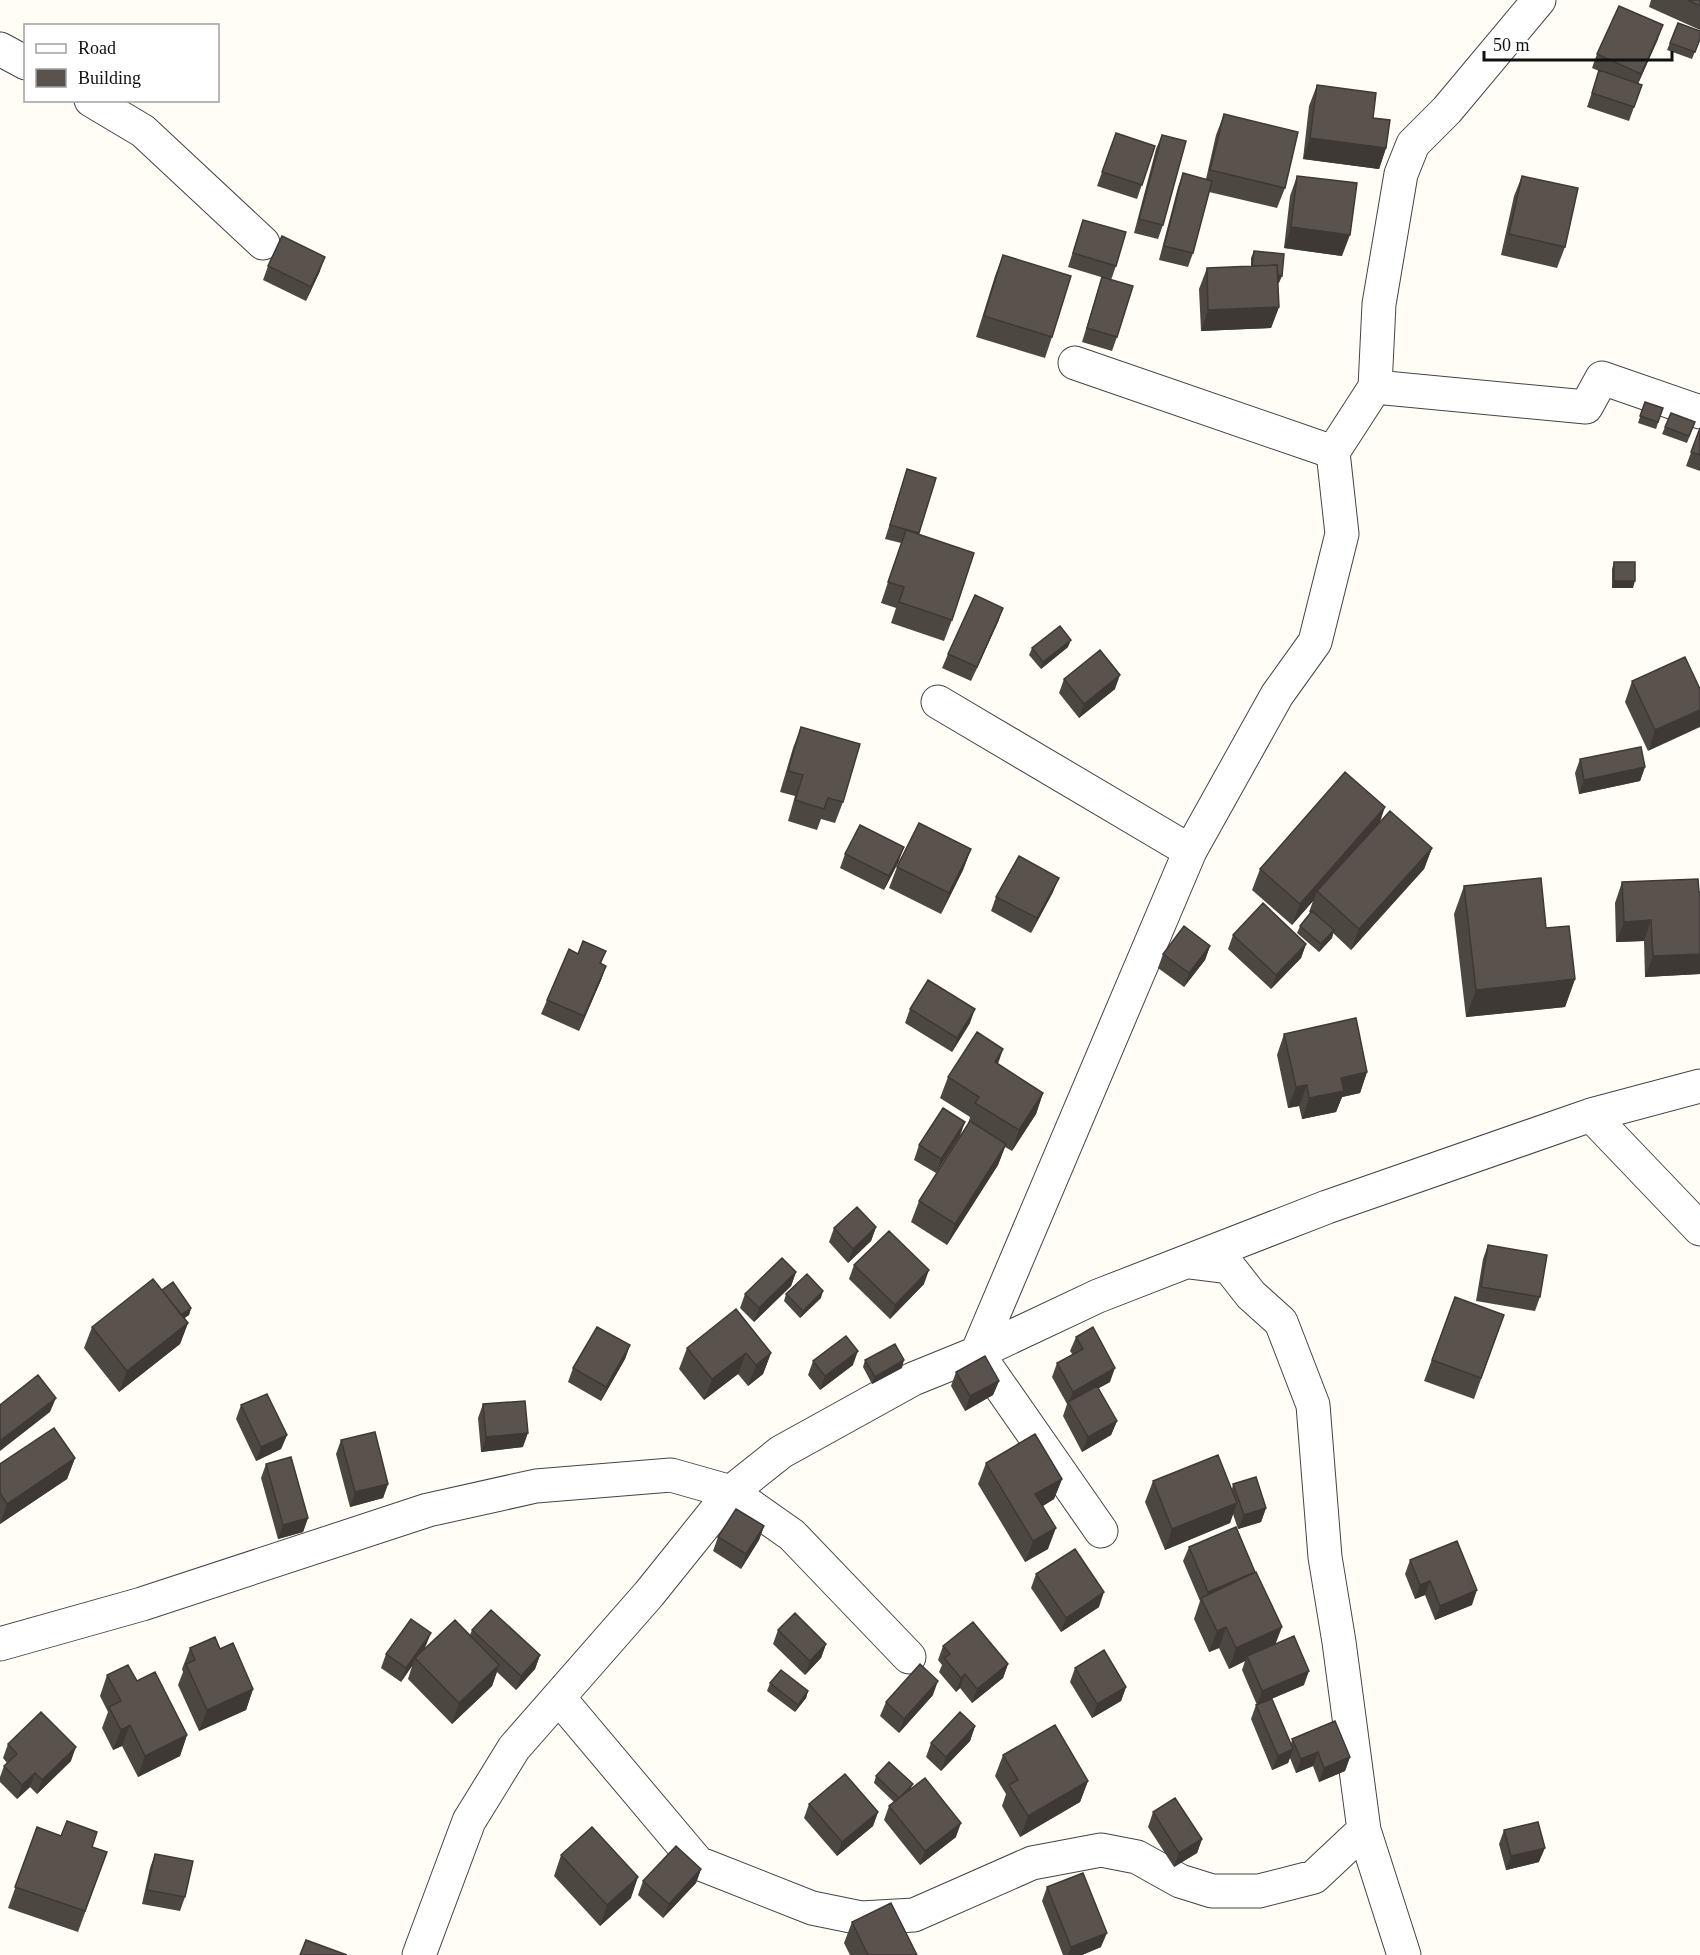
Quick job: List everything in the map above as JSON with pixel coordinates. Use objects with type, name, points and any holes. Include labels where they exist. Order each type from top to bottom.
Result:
[{"type":"street","points":[[977,1353],[1190,851],[1277,695],[1316,642],[1342,534],[1333,452],[1375,387],[1379,304],[1401,174],[1413,144],[1448,110],[1539,0]]},
{"type":"street","points":[[0,49],[24,62]]},
{"type":"street","points":[[94,102],[143,131],[263,243]]},
{"type":"street","points":[[1075,363],[1333,452]]},
{"type":"street","points":[[1375,387],[1586,407],[1602,378],[1700,412]]},
{"type":"street","points":[[938,702],[1190,851]]},
{"type":"street","points":[[419,1955],[468,1821],[514,1748],[649,1594],[731,1492],[781,1452],[913,1379],[977,1353],[1098,1296],[1327,1207],[1591,1115],[1700,1086]]},
{"type":"street","points":[[1591,1115],[1700,1228]]},
{"type":"street","points":[[1189,1262],[1229,1267],[1251,1295],[1281,1322],[1313,1405],[1324,1557],[1340,1642],[1364,1830],[1404,1955]]},
{"type":"street","points":[[977,1353],[1101,1531]]},
{"type":"street","points":[[0,1644],[141,1604],[428,1510],[536,1486],[670,1476],[731,1492],[792,1535],[909,1657]]},
{"type":"street","points":[[559,1698],[698,1863],[812,1908],[861,1918],[914,1915],[1032,1863],[1101,1850],[1137,1857],[1180,1881],[1212,1892],[1259,1892],[1314,1877],[1364,1830]]},
{"type":"building","points":[[1688,0],[1700,0],[1700,6]]},
{"type":"building","points":[[1619,6],[1663,25],[1641,74],[1597,54]]},
{"type":"building","points":[[1678,23],[1700,31],[1700,39],[1695,52],[1670,43]]},
{"type":"building","points":[[1599,70],[1642,85],[1634,107],[1592,93]]},
{"type":"building","points":[[1317,85],[1376,93],[1373,118],[1390,120],[1386,148],[1310,138]]},
{"type":"building","points":[[1224,114],[1298,132],[1285,188],[1210,170]]},
{"type":"building","points":[[1116,133],[1155,146],[1142,185],[1102,172]]},
{"type":"building","points":[[1162,135],[1186,141],[1163,225],[1139,219]]},
{"type":"building","points":[[1183,173],[1212,181],[1193,253],[1164,246]]},
{"type":"building","points":[[1297,176],[1357,183],[1350,235],[1291,227]]},
{"type":"building","points":[[1522,176],[1578,188],[1565,247],[1509,234]]},
{"type":"building","points":[[1083,220],[1126,232],[1116,266],[1073,253]]},
{"type":"building","points":[[282,236],[325,257],[311,287],[268,266]]},
{"type":"building","points":[[1254,251],[1284,254],[1282,276],[1278,275],[1277,265],[1252,266]]},
{"type":"building","points":[[1003,255],[1071,276],[1052,337],[984,316]]},
{"type":"building","points":[[1277,265],[1279,307],[1208,310],[1207,268]]},
{"type":"building","points":[[1102,277],[1133,286],[1117,337],[1087,328]]},
{"type":"building","points":[[1645,402],[1663,408],[1658,422],[1640,416]]},
{"type":"building","points":[[1671,413],[1695,422],[1689,436],[1665,427]]},
{"type":"building","points":[[1700,428],[1700,455],[1691,452]]},
{"type":"building","points":[[907,469],[936,478],[919,533],[890,525]]},
{"type":"building","points":[[906,530],[974,553],[952,620],[899,602],[904,587],[888,582]]},
{"type":"building","points":[[1614,562],[1635,562],[1635,581],[1614,581]]},
{"type":"building","points":[[975,595],[1003,608],[977,667],[948,654]]},
{"type":"building","points":[[1060,626],[1071,640],[1043,662],[1032,648]]},
{"type":"building","points":[[1100,650],[1120,675],[1084,704],[1064,679]]},
{"type":"building","points":[[1685,657],[1700,689],[1700,710],[1655,730],[1632,681]]},
{"type":"building","points":[[801,727],[860,744],[843,802],[828,798],[824,809],[795,800],[803,775],[788,771]]},
{"type":"building","points":[[1641,747],[1645,767],[1584,780],[1580,759]]},
{"type":"building","points":[[1345,772],[1385,807],[1300,904],[1260,869]]},
{"type":"building","points":[[1390,811],[1432,848],[1359,929],[1317,891]]},
{"type":"building","points":[[919,823],[971,849],[949,893],[897,867]]},
{"type":"building","points":[[860,825],[904,847],[889,876],[845,854]]},
{"type":"building","points":[[1019,856],[1059,878],[1037,918],[996,897]]},
{"type":"building","points":[[1541,878],[1546,928],[1569,926],[1575,979],[1476,990],[1464,886]]},
{"type":"building","points":[[1698,879],[1700,954],[1653,956],[1651,920],[1624,922],[1622,882]]},
{"type":"building","points":[[1263,903],[1306,944],[1276,975],[1233,935]]},
{"type":"building","points":[[1312,911],[1334,930],[1321,944],[1300,926]]},
{"type":"building","points":[[1184,926],[1210,946],[1189,973],[1163,954]]},
{"type":"building","points":[[583,941],[606,951],[600,963],[606,966],[584,1016],[547,1000],[569,949],[578,954]]},
{"type":"building","points":[[928,980],[975,1009],[957,1038],[910,1009]]},
{"type":"building","points":[[1356,1018],[1367,1072],[1341,1078],[1344,1091],[1309,1098],[1307,1085],[1296,1087],[1284,1034]]},
{"type":"building","points":[[977,1032],[1003,1049],[995,1062],[1043,1093],[1019,1130],[975,1103],[979,1097],[948,1077]]},
{"type":"building","points":[[943,1108],[965,1122],[941,1159],[919,1145]]},
{"type":"building","points":[[970,1121],[1006,1144],[955,1224],[919,1201]]},
{"type":"building","points":[[857,1207],[876,1227],[853,1249],[834,1228]]},
{"type":"building","points":[[889,1231],[929,1270],[895,1305],[854,1265]]},
{"type":"building","points":[[1488,1245],[1547,1255],[1540,1297],[1481,1287]]},
{"type":"building","points":[[782,1258],[796,1272],[759,1308],[745,1294]]},
{"type":"building","points":[[807,1274],[823,1291],[803,1311],[786,1294]]},
{"type":"building","points":[[153,1279],[188,1323],[127,1371],[92,1327]]},
{"type":"building","points":[[173,1282],[191,1308],[181,1315],[162,1290]]},
{"type":"building","points":[[1455,1297],[1504,1315],[1481,1378],[1432,1360]]},
{"type":"building","points":[[736,1309],[771,1353],[756,1365],[746,1353],[712,1379],[687,1348]]},
{"type":"building","points":[[597,1327],[630,1345],[606,1387],[573,1368]]},
{"type":"building","points":[[1093,1327],[1115,1368],[1073,1392],[1057,1363],[1083,1349],[1076,1337]]},
{"type":"building","points":[[846,1336],[858,1351],[825,1376],[813,1361]]},
{"type":"building","points":[[895,1344],[904,1360],[875,1377],[865,1360]]},
{"type":"building","points":[[985,1356],[999,1381],[970,1396],[956,1372]]},
{"type":"building","points":[[38,1375],[56,1398],[0,1441],[0,1405]]},
{"type":"building","points":[[1097,1386],[1117,1421],[1088,1437],[1068,1402]]},
{"type":"building","points":[[267,1394],[287,1435],[261,1447],[241,1405]]},
{"type":"building","points":[[525,1401],[528,1433],[486,1437],[483,1404]]},
{"type":"building","points":[[54,1428],[75,1458],[7,1504],[0,1493],[0,1464]]},
{"type":"building","points":[[375,1432],[388,1484],[355,1492],[341,1440]]},
{"type":"building","points":[[1035,1434],[1062,1479],[1035,1494],[1056,1528],[1033,1541],[986,1463]]},
{"type":"building","points":[[1218,1455],[1237,1503],[1172,1529],[1153,1481]]},
{"type":"building","points":[[291,1457],[308,1518],[283,1525],[266,1464]]},
{"type":"building","points":[[1256,1477],[1266,1508],[1244,1515],[1233,1484]]},
{"type":"building","points":[[736,1509],[764,1526],[746,1554],[718,1537]]},
{"type":"building","points":[[1236,1527],[1255,1572],[1208,1592],[1189,1547]]},
{"type":"building","points":[[1457,1541],[1477,1590],[1440,1606],[1430,1581],[1420,1585],[1410,1560]]},
{"type":"building","points":[[1075,1549],[1104,1592],[1066,1618],[1036,1574]]},
{"type":"building","points":[[1256,1572],[1282,1627],[1236,1648],[1226,1627],[1217,1631],[1201,1598]]},
{"type":"building","points":[[491,1610],[540,1655],[521,1676],[472,1630]]},
{"type":"building","points":[[795,1613],[826,1644],[810,1661],[778,1630]]},
{"type":"building","points":[[411,1619],[431,1633],[406,1668],[386,1654]]},
{"type":"building","points":[[455,1620],[499,1665],[459,1703],[415,1658]]},
{"type":"building","points":[[973,1622],[1008,1664],[977,1689],[965,1674],[961,1678],[944,1658],[950,1654],[943,1646]]},
{"type":"building","points":[[1294,1636],[1309,1671],[1262,1691],[1247,1656]]},
{"type":"building","points":[[215,1637],[220,1649],[233,1643],[253,1689],[207,1710],[186,1664],[195,1660],[190,1648]]},
{"type":"building","points":[[1104,1650],[1126,1687],[1097,1704],[1075,1668]]},
{"type":"building","points":[[920,1664],[938,1681],[904,1719],[886,1702]]},
{"type":"building","points":[[128,1665],[137,1681],[155,1672],[187,1735],[145,1756],[130,1725],[121,1730],[109,1707],[121,1701],[107,1675]]},
{"type":"building","points":[[781,1670],[808,1691],[798,1705],[770,1683]]},
{"type":"building","points":[[1272,1699],[1293,1749],[1278,1756],[1256,1705]]},
{"type":"building","points":[[41,1712],[76,1747],[42,1780],[35,1773],[22,1785],[4,1766],[17,1754],[8,1744]]},
{"type":"building","points":[[960,1712],[975,1726],[946,1757],[931,1743]]},
{"type":"building","points":[[1335,1721],[1350,1757],[1324,1768],[1318,1752],[1301,1759],[1292,1739]]},
{"type":"building","points":[[1055,1725],[1088,1781],[1028,1816],[1009,1785],[1018,1780],[1003,1755]]},
{"type":"building","points":[[889,1762],[913,1784],[899,1798],[876,1776]]},
{"type":"building","points":[[845,1774],[878,1812],[842,1842],[809,1804]]},
{"type":"building","points":[[925,1778],[961,1823],[925,1851],[889,1806]]},
{"type":"building","points":[[1175,1798],[1202,1839],[1179,1853],[1153,1812]]},
{"type":"building","points":[[67,1821],[97,1832],[92,1847],[107,1852],[85,1911],[15,1887],[37,1827],[61,1836]]},
{"type":"building","points":[[1538,1822],[1545,1848],[1511,1856],[1504,1830]]},
{"type":"building","points":[[592,1827],[638,1877],[607,1905],[561,1855]]},
{"type":"building","points":[[676,1846],[701,1869],[669,1904],[643,1881]]},
{"type":"building","points":[[155,1854],[193,1861],[185,1897],[147,1890]]},
{"type":"building","points":[[1083,1873],[1107,1933],[1071,1947],[1047,1887]]},
{"type":"building","points":[[891,1903],[917,1955],[868,1955],[852,1922]]},
{"type":"building","points":[[306,1940],[347,1955],[300,1955]]}]
